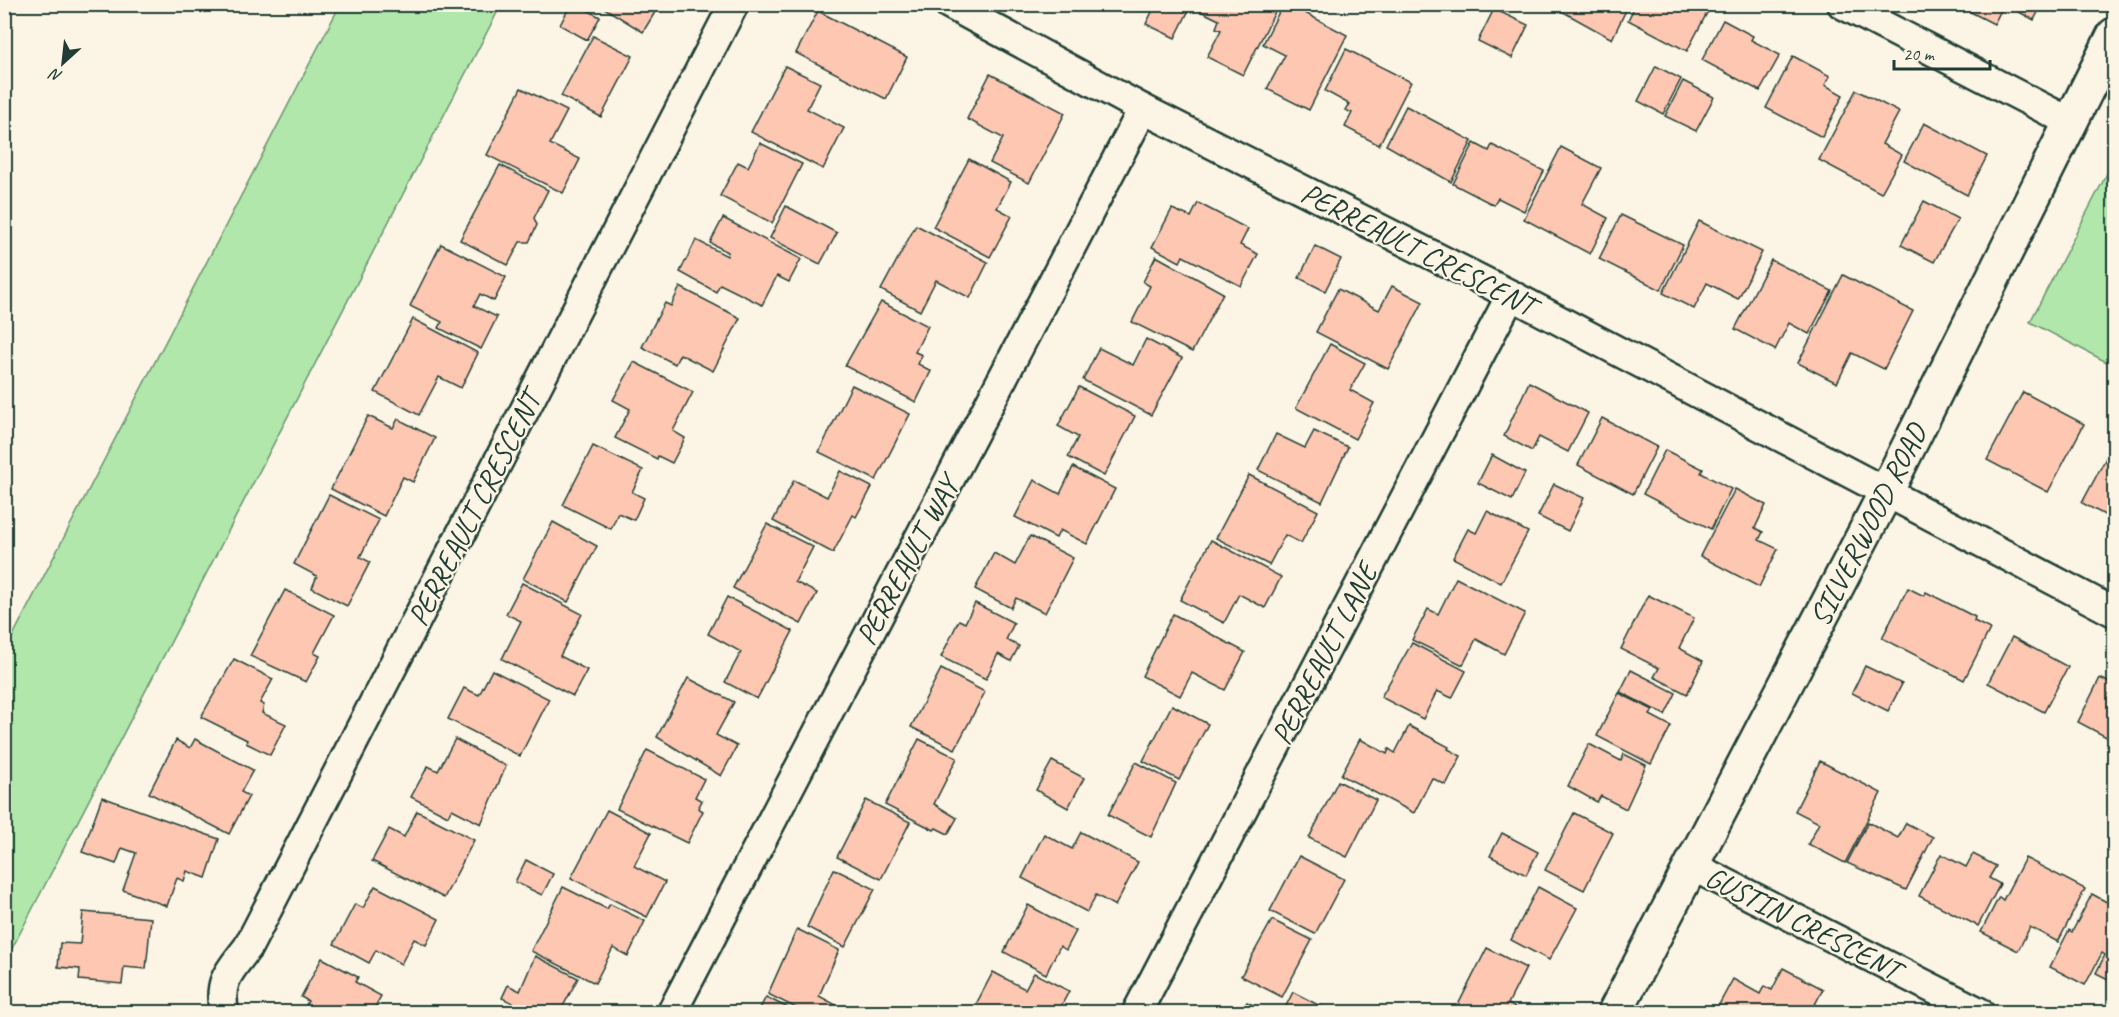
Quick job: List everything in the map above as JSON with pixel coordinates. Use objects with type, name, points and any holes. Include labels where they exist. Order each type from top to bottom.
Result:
[{"type":"street","name":"PERREAULT CRESCENT","points":[[224,1012],[221,994],[227,976],[248,947],[734,4]]},
{"type":"street","name":"PERREAULT CRESCENT","points":[[950,4],[1143,109],[1510,295],[1885,494],[2115,612]]},
{"type":"street","points":[[1842,4],[2070,122]]},
{"type":"street","name":"SILVERWOOD ROAD","points":[[1615,1012],[1885,494],[2115,35]]},
{"type":"street","name":"PERREAULT WAY","points":[[672,1012],[1143,109]]},
{"type":"street","name":"PERREAULT LANE","points":[[1137,1012],[1510,295]]},
{"type":"street","name":"GUSTIN CRESCENT","points":[[1692,866],[1979,1012]]},
{"type":"green space","points":[[340,5],[501,5],[5,962],[5,651]]},
{"type":"green space","points":[[2114,160],[2114,366],[2030,322]]},
{"type":"building","points":[[571,4],[577,4],[600,17],[587,40],[560,25]]},
{"type":"building","points":[[598,4],[660,4],[643,32]]},
{"type":"building","points":[[1156,4],[1192,4],[1175,38],[1146,24]]},
{"type":"building","points":[[1196,4],[1279,4],[1243,75],[1207,57],[1221,30],[1216,28],[1219,20],[1194,8]]},
{"type":"building","points":[[1283,4],[1288,4],[1347,35],[1309,110],[1267,89],[1285,55],[1263,44]]},
{"type":"building","points":[[1549,4],[1629,4],[1612,39]]},
{"type":"building","points":[[1636,4],[1696,4],[1708,11],[1687,51],[1628,20]]},
{"type":"building","points":[[1955,4],[2004,4],[1994,24]]},
{"type":"building","points":[[2004,4],[2042,4],[2034,20]]},
{"type":"building","points":[[1494,9],[1528,25],[1512,58],[1478,41]]},
{"type":"building","points":[[818,11],[907,57],[886,99],[796,53]]},
{"type":"building","points":[[1723,20],[1753,36],[1751,40],[1780,55],[1760,91],[1702,60]]},
{"type":"building","points":[[593,36],[633,56],[601,117],[561,96]]},
{"type":"building","points":[[1346,49],[1411,82],[1379,145],[1345,127],[1352,113],[1345,110],[1349,104],[1325,91]]},
{"type":"building","points":[[1793,56],[1830,76],[1825,85],[1843,95],[1822,137],[1766,108]]},
{"type":"building","points":[[785,66],[820,83],[807,109],[844,128],[823,169],[751,132]]},
{"type":"building","points":[[1656,66],[1681,79],[1663,114],[1638,101]]},
{"type":"building","points":[[990,74],[1065,113],[1029,183],[990,163],[1003,138],[967,119]]},
{"type":"building","points":[[1683,81],[1714,97],[1696,131],[1665,116]]},
{"type":"building","points":[[521,88],[567,111],[550,144],[580,159],[563,193],[487,155]]},
{"type":"building","points":[[1856,90],[1899,112],[1882,144],[1902,155],[1881,193],[1819,160]]},
{"type":"building","points":[[1406,106],[1472,141],[1451,182],[1386,145]]},
{"type":"building","points":[[1924,123],[1987,156],[1967,195],[1904,161]]},
{"type":"building","points":[[760,143],[802,164],[772,223],[720,196],[738,162],[748,167]]},
{"type":"building","points":[[1474,143],[1489,151],[1492,145],[1544,171],[1524,211],[1498,198],[1494,205],[1453,184]]},
{"type":"building","points":[[1561,147],[1601,168],[1582,204],[1608,218],[1590,254],[1524,219]]},
{"type":"building","points":[[969,159],[1011,182],[997,208],[1012,216],[990,257],[933,227]]},
{"type":"building","points":[[500,165],[548,190],[534,218],[537,225],[529,242],[520,242],[508,265],[460,240]]},
{"type":"building","points":[[1924,201],[1958,219],[1934,262],[1901,245]]},
{"type":"building","points":[[1198,203],[1248,229],[1240,245],[1258,254],[1241,286],[1183,256],[1180,262],[1152,247],[1172,209],[1191,217]]},
{"type":"building","points":[[786,206],[837,233],[820,264],[770,238]]},
{"type":"building","points":[[1621,215],[1683,245],[1661,290],[1599,259]]},
{"type":"building","points":[[723,218],[801,259],[789,282],[777,276],[762,305],[720,284],[716,292],[680,272],[696,240],[727,256],[728,252],[710,243]]},
{"type":"building","points":[[1699,221],[1762,252],[1738,299],[1707,283],[1694,309],[1663,293]]},
{"type":"building","points":[[916,225],[988,262],[970,298],[936,280],[920,311],[881,290]]},
{"type":"building","points":[[441,244],[506,277],[494,301],[480,294],[474,306],[497,317],[481,349],[439,328],[442,322],[410,306]]},
{"type":"building","points":[[1315,246],[1341,259],[1325,291],[1299,278]]},
{"type":"building","points":[[1156,256],[1223,293],[1192,352],[1132,322],[1150,286],[1143,282]]},
{"type":"building","points":[[1771,260],[1832,291],[1809,334],[1789,323],[1775,350],[1735,329]]},
{"type":"building","points":[[1843,275],[1913,311],[1884,369],[1852,353],[1837,383],[1798,363]]},
{"type":"building","points":[[1392,286],[1423,302],[1388,369],[1316,332],[1338,289],[1379,310]]},
{"type":"building","points":[[680,287],[740,318],[713,371],[680,354],[675,364],[642,347],[665,303],[671,306]]},
{"type":"building","points":[[881,302],[928,326],[915,352],[922,355],[918,364],[931,371],[916,402],[845,366]]},
{"type":"building","points":[[413,319],[478,353],[461,388],[439,377],[419,415],[375,392]]},
{"type":"building","points":[[1146,339],[1182,358],[1151,415],[1083,380],[1099,348],[1133,365]]},
{"type":"building","points":[[1330,344],[1365,363],[1350,390],[1374,403],[1355,439],[1296,408]]},
{"type":"building","points":[[634,362],[693,392],[673,431],[685,438],[672,463],[658,456],[657,459],[615,438],[630,409],[613,400]]},
{"type":"building","points":[[1529,382],[1588,413],[1568,452],[1539,437],[1532,451],[1504,436]]},
{"type":"building","points":[[852,385],[910,414],[876,480],[819,452]]},
{"type":"building","points":[[1079,387],[1135,416],[1104,476],[1068,457],[1078,437],[1058,426]]},
{"type":"building","points":[[2023,392],[2084,424],[2048,492],[1987,460]]},
{"type":"building","points":[[368,416],[393,428],[398,419],[435,438],[413,482],[403,477],[384,516],[331,489]]},
{"type":"building","points":[[1602,418],[1657,447],[1633,494],[1578,465]]},
{"type":"building","points":[[1314,431],[1348,447],[1322,502],[1258,470],[1276,434],[1305,448]]},
{"type":"building","points":[[593,446],[643,470],[632,492],[644,498],[634,520],[618,513],[611,529],[563,505]]},
{"type":"building","points":[[1665,450],[1703,469],[1701,473],[1731,489],[1711,529],[1643,494]]},
{"type":"building","points":[[1492,455],[1525,473],[1512,500],[1478,483]]},
{"type":"building","points":[[2107,456],[2114,460],[2114,520],[2082,503]]},
{"type":"building","points":[[1073,467],[1115,489],[1087,544],[1060,530],[1056,538],[1015,517],[1034,480],[1060,494]]},
{"type":"building","points":[[840,471],[872,487],[856,517],[853,515],[833,553],[773,521],[794,480],[827,497]]},
{"type":"building","points":[[1249,475],[1318,511],[1301,543],[1285,535],[1269,565],[1216,538]]},
{"type":"building","points":[[1554,484],[1584,498],[1568,531],[1538,516]]},
{"type":"building","points":[[1735,489],[1766,505],[1755,528],[1763,532],[1759,540],[1778,549],[1759,587],[1700,556]]},
{"type":"building","points":[[329,495],[379,520],[360,557],[370,562],[347,606],[312,588],[317,576],[294,564]]},
{"type":"building","points":[[1487,511],[1528,532],[1501,583],[1453,558],[1468,529],[1476,533]]},
{"type":"building","points":[[553,522],[597,546],[568,602],[523,579]]},
{"type":"building","points":[[767,524],[813,547],[795,582],[817,593],[801,624],[733,588]]},
{"type":"building","points":[[1030,536],[1073,558],[1045,613],[1016,598],[1011,608],[975,589],[994,553],[1015,565]]},
{"type":"building","points":[[1211,540],[1281,577],[1265,608],[1239,594],[1224,623],[1180,600]]},
{"type":"building","points":[[1456,578],[1525,613],[1504,654],[1476,639],[1463,665],[1412,640],[1428,609],[1438,614]]},
{"type":"building","points":[[522,583],[582,614],[560,656],[587,670],[573,696],[502,659],[521,621],[506,614]]},
{"type":"building","points":[[1908,588],[1924,596],[1926,592],[1975,617],[1974,621],[1990,629],[1964,680],[1882,638]]},
{"type":"building","points":[[285,590],[334,615],[314,653],[320,656],[306,682],[250,656]]},
{"type":"building","points":[[1648,595],[1694,618],[1679,648],[1703,661],[1687,694],[1654,677],[1659,668],[1621,649]]},
{"type":"building","points":[[727,597],[793,631],[757,699],[725,682],[741,652],[708,634]]},
{"type":"building","points":[[975,603],[1014,623],[1006,640],[1019,646],[1011,661],[998,654],[986,679],[941,657],[959,620],[965,623]]},
{"type":"building","points":[[1173,614],[1245,652],[1225,690],[1192,673],[1180,696],[1142,676]]},
{"type":"building","points":[[2012,637],[2068,667],[2044,712],[1988,683]]},
{"type":"building","points":[[1412,643],[1466,671],[1452,698],[1437,691],[1423,719],[1381,697]]},
{"type":"building","points":[[234,659],[273,679],[260,703],[264,705],[262,713],[286,724],[270,755],[246,743],[247,740],[201,717]]},
{"type":"building","points":[[1865,666],[1902,684],[1888,711],[1852,693]]},
{"type":"building","points":[[941,669],[985,692],[955,749],[911,727]]},
{"type":"building","points":[[492,670],[549,699],[520,756],[448,719],[464,688],[479,695]]},
{"type":"building","points":[[1631,670],[1676,693],[1665,715],[1620,692]]},
{"type":"building","points":[[688,678],[734,702],[716,735],[737,746],[721,776],[657,737]]},
{"type":"building","points":[[2100,678],[2114,685],[2114,741],[2078,722]]},
{"type":"building","points":[[1619,693],[1653,710],[1650,715],[1671,726],[1651,764],[1597,736]]},
{"type":"building","points":[[1172,705],[1208,724],[1179,780],[1143,761]]},
{"type":"building","points":[[1409,726],[1461,756],[1446,785],[1432,778],[1414,813],[1341,775],[1360,739],[1387,754],[1389,749],[1395,753]]},
{"type":"building","points":[[195,739],[253,770],[241,792],[249,796],[229,834],[149,793],[176,740],[190,748]]},
{"type":"building","points":[[455,739],[506,766],[481,824],[452,809],[448,816],[411,797],[428,766],[438,771]]},
{"type":"building","points":[[919,739],[957,758],[934,804],[957,818],[948,834],[936,828],[934,830],[885,805]]},
{"type":"building","points":[[1589,744],[1621,761],[1624,754],[1646,765],[1626,809],[1601,796],[1597,802],[1568,786]]},
{"type":"building","points":[[647,750],[704,779],[695,797],[702,801],[698,808],[703,811],[687,843],[617,809]]},
{"type":"building","points":[[1052,761],[1084,778],[1068,808],[1036,790]]},
{"type":"building","points":[[1820,761],[1881,793],[1845,863],[1808,844],[1819,823],[1795,811]]},
{"type":"building","points":[[1136,762],[1176,783],[1151,837],[1108,815]]},
{"type":"building","points":[[1338,781],[1376,800],[1347,857],[1309,838]]},
{"type":"building","points":[[102,797],[219,839],[206,878],[187,871],[184,881],[177,878],[167,906],[123,890],[136,853],[122,848],[116,864],[82,852]]},
{"type":"building","points":[[866,800],[910,822],[881,879],[837,857]]},
{"type":"building","points":[[607,810],[651,833],[634,866],[665,882],[647,917],[571,878]]},
{"type":"building","points":[[417,811],[474,840],[444,898],[372,861],[389,829],[404,837]]},
{"type":"building","points":[[1574,813],[1613,833],[1584,890],[1545,870]]},
{"type":"building","points":[[1868,822],[1898,838],[1906,823],[1933,837],[1906,890],[1847,863]]},
{"type":"building","points":[[1081,832],[1138,862],[1115,906],[1096,895],[1087,912],[1022,878],[1044,834],[1072,849]]},
{"type":"building","points":[[1502,833],[1538,852],[1526,875],[1490,856]]},
{"type":"building","points":[[1941,854],[1966,867],[1973,854],[1996,866],[1989,878],[2000,884],[1978,926],[1919,896]]},
{"type":"building","points":[[1299,856],[1344,879],[1315,934],[1270,911]]},
{"type":"building","points":[[2025,858],[2085,889],[2058,942],[2030,927],[2018,951],[1981,932],[1999,897],[2003,900]]},
{"type":"building","points":[[526,860],[553,874],[542,895],[515,882]]},
{"type":"building","points":[[834,869],[875,889],[845,947],[807,927]]},
{"type":"building","points":[[375,886],[439,919],[426,945],[414,939],[401,964],[376,950],[369,963],[334,944],[355,904],[363,908]]},
{"type":"building","points":[[563,887],[607,909],[610,904],[645,921],[628,956],[613,948],[595,983],[531,951]]},
{"type":"building","points":[[1538,887],[1577,908],[1549,960],[1511,940]]},
{"type":"building","points":[[2092,894],[2114,906],[2114,982],[2096,973],[2105,955],[2102,953],[2085,985],[2050,967],[2069,930],[2072,932]]},
{"type":"building","points":[[1028,905],[1076,931],[1066,950],[1060,946],[1046,974],[1004,952]]},
{"type":"building","points":[[83,912],[151,918],[146,969],[124,967],[122,984],[79,980],[80,969],[58,967],[60,943],[80,944]]},
{"type":"building","points":[[1272,920],[1312,940],[1282,997],[1241,976]]},
{"type":"building","points":[[797,929],[839,950],[819,996],[836,1005],[832,1012],[804,1012],[768,994]]},
{"type":"building","points":[[1487,948],[1526,968],[1508,1004],[1520,1012],[1463,1012],[1456,1009]]},
{"type":"building","points":[[535,956],[578,978],[560,1012],[509,1012],[513,1003],[502,998],[508,985],[520,991]]},
{"type":"building","points":[[322,958],[358,977],[355,982],[381,996],[372,1012],[302,1012],[308,1001],[301,997]]},
{"type":"building","points":[[1783,968],[1823,989],[1811,1012],[1715,1012],[1733,979],[1760,994],[1764,986],[1772,990]]},
{"type":"building","points":[[993,972],[1025,989],[1034,973],[1069,991],[1058,1012],[1051,1012],[1037,1005],[1033,1012],[972,1012]]},
{"type":"building","points":[[1293,992],[1326,1009],[1324,1012],[1283,1012]]},
{"type":"building","points":[[766,997],[796,1012],[758,1012]]},
{"type":"building","points":[[1247,1002],[1267,1012],[1241,1012]]}]
